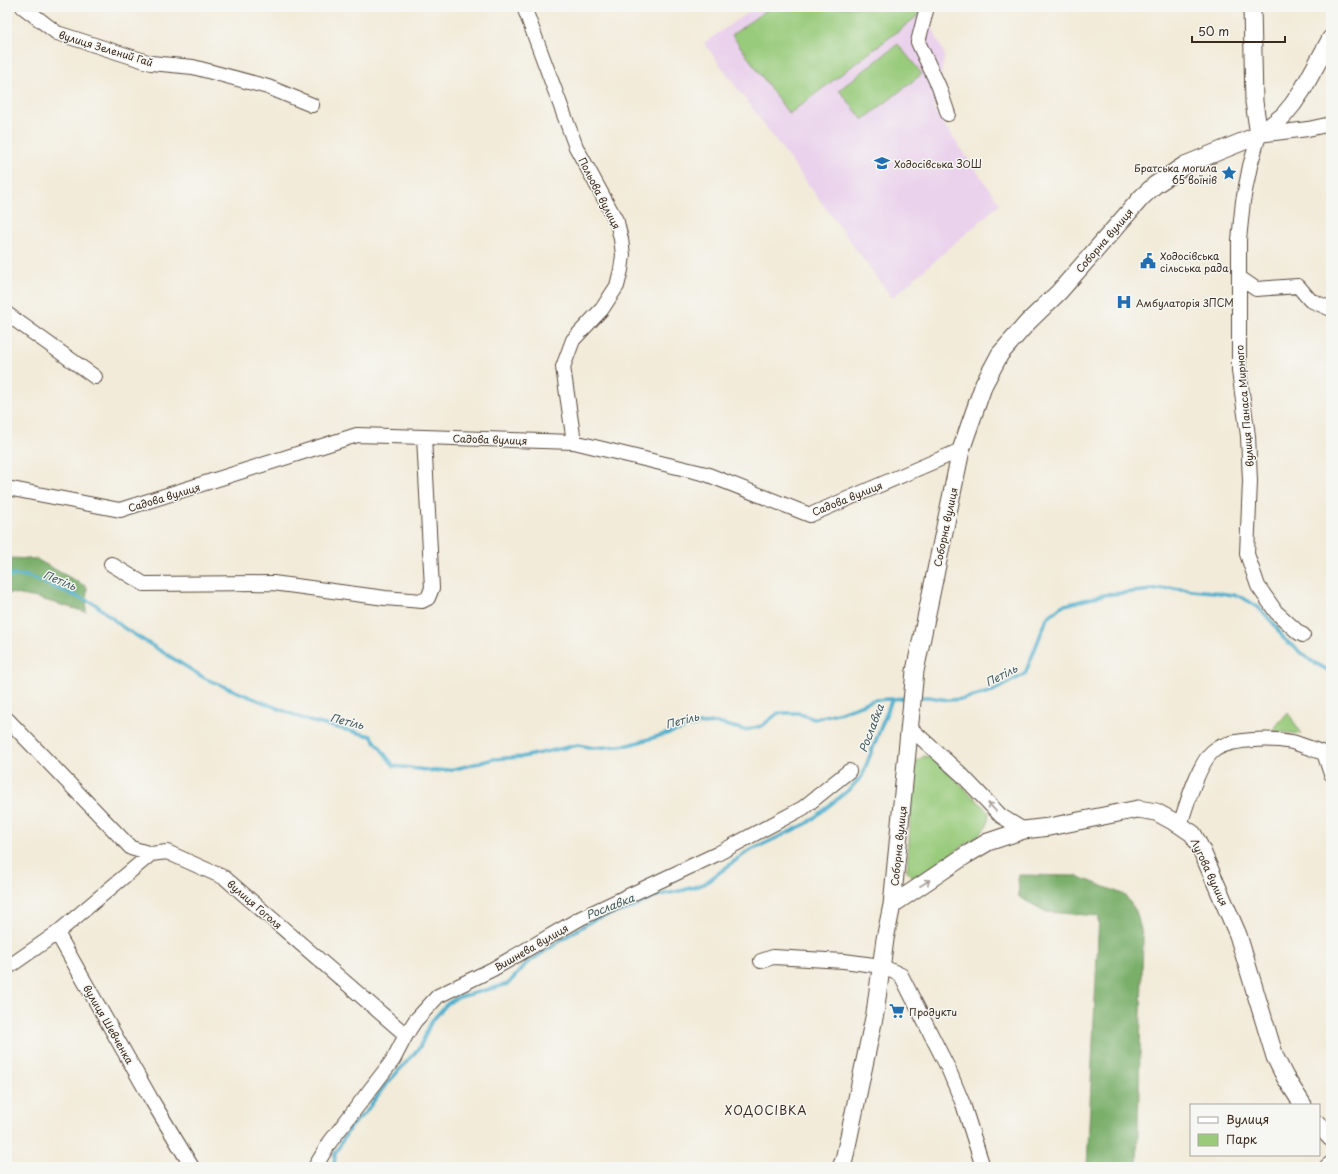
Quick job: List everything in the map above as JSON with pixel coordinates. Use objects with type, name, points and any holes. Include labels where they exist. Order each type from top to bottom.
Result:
[{"type":"street","name":"вулиця Зелений Гай","points":[[23,7],[57,34],[151,63],[193,67],[268,87],[312,105]]},
{"type":"street","name":"Польова вулиця","points":[[524,7],[576,147],[617,222],[621,239],[621,270],[617,286],[602,309],[573,340],[563,367],[574,442]]},
{"type":"street","points":[[927,7],[918,42],[939,87],[948,114]]},
{"type":"street","points":[[1252,7],[1254,102],[1259,136],[1331,124]]},
{"type":"street","name":"Соборна вулиця","points":[[841,1167],[844,1160],[875,1013],[881,966],[892,905],[914,671],[962,450],[984,384],[1000,354],[1028,322],[1059,292],[1142,197],[1161,180],[1185,164],[1259,136],[1283,116],[1293,104],[1331,38]]},
{"type":"street","name":"вулиця Панаса Мирного","points":[[1259,136],[1250,165],[1243,201],[1239,240],[1239,371],[1248,436],[1250,481],[1247,554],[1258,586],[1276,612],[1303,635]]},
{"type":"street","points":[[1240,278],[1256,289],[1298,286],[1310,300],[1331,309]]},
{"type":"street","points":[[7,314],[95,377]]},
{"type":"street","name":"Садова вулиця","points":[[7,488],[120,510],[356,434],[424,436],[574,442],[706,474],[810,515],[962,450]]},
{"type":"street","points":[[111,564],[144,584],[273,583],[386,598],[422,601],[428,598],[432,588],[424,436]]},
{"type":"street","name":"вулиця Гоголя","points":[[7,719],[131,848],[151,854],[167,852],[225,878],[406,1035]]},
{"type":"street","points":[[910,723],[1001,816],[1024,830]]},
{"type":"street","points":[[1180,825],[1199,772],[1212,753],[1224,745],[1256,740],[1292,742],[1324,753],[1331,774]]},
{"type":"street","name":"Вишнева вулиця","points":[[315,1167],[330,1142],[393,1060],[406,1035],[416,1021],[438,996],[493,969],[581,918],[717,854],[803,808],[849,771]]},
{"type":"street","name":"Лугова вулиця","points":[[892,905],[966,855],[988,842],[1024,830],[1049,827],[1138,809],[1156,812],[1193,834],[1202,849],[1238,936],[1275,1057],[1285,1077],[1302,1104]]},
{"type":"street","points":[[7,968],[57,933],[151,854]]},
{"type":"street","name":"вулиця Шевченка","points":[[57,933],[151,1099],[192,1167]]},
{"type":"street","points":[[761,962],[773,957],[844,961],[881,966],[901,975],[938,1046],[964,1104],[983,1167]]},
{"type":"street","points":[[1320,1126],[1331,1138]]},
{"type":"street","points":[[1326,1167],[1331,1163]]},
{"type":"shaded area","name":"Ходосівська ЗОШ","points":[[756,7],[923,7],[945,55],[933,109],[1000,204],[892,298],[704,43]]},
{"type":"green space","points":[[770,7],[926,7],[927,9],[789,114],[732,35]]},
{"type":"green space","points":[[898,44],[922,74],[863,120],[839,90]]},
{"type":"green space","points":[[7,558],[36,559],[87,587],[86,612],[37,598],[10,593],[7,595]]},
{"type":"green space","points":[[1288,712],[1301,734],[1272,731]]},
{"type":"green space","points":[[924,756],[933,758],[989,812],[987,826],[978,836],[919,876],[912,877],[907,871],[914,763]]},
{"type":"green space","points":[[1018,875],[1077,876],[1125,895],[1136,911],[1143,937],[1137,1167],[1087,1167],[1099,916],[1047,912],[1019,897]]},
{"type":"waterway","name":"Петіль","points":[[7,579],[12,575],[27,576],[95,604],[124,628],[206,679],[309,721],[371,736],[394,766],[434,771],[455,769],[494,759],[522,757],[578,745],[594,748],[629,745],[699,724],[717,723],[745,730],[762,726],[778,713],[798,713],[814,719],[841,712],[874,700],[907,698]]},
{"type":"waterway","name":"Петіль","points":[[917,697],[948,700],[963,699],[993,691],[1025,674],[1047,618],[1061,606],[1104,595],[1171,588],[1240,596],[1258,607],[1274,624],[1284,639],[1310,660],[1331,672]]},
{"type":"waterway","name":"Рославка","points":[[334,1167],[335,1154],[350,1127],[365,1113],[384,1087],[420,1047],[431,1022],[447,1004],[456,998],[508,984],[526,964],[595,919],[635,907],[660,895],[704,884],[747,852],[808,823],[851,788],[862,776],[892,699]]},
{"type":"place","name":"Ходосівська ЗОШ","points":[[882,163]]},
{"type":"place","name":"Братська могила 65 воїнів","points":[[1229,173]]},
{"type":"place","name":"Ходосівська сільська рада","points":[[1148,261]]},
{"type":"place","name":"Амбулаторія ЗПСМ","points":[[1124,302]]},
{"type":"place","name":"Продукти","points":[[897,1011]]},
{"type":"district","name":"ХОДОСІВКА","points":[[766,1110]]}]
